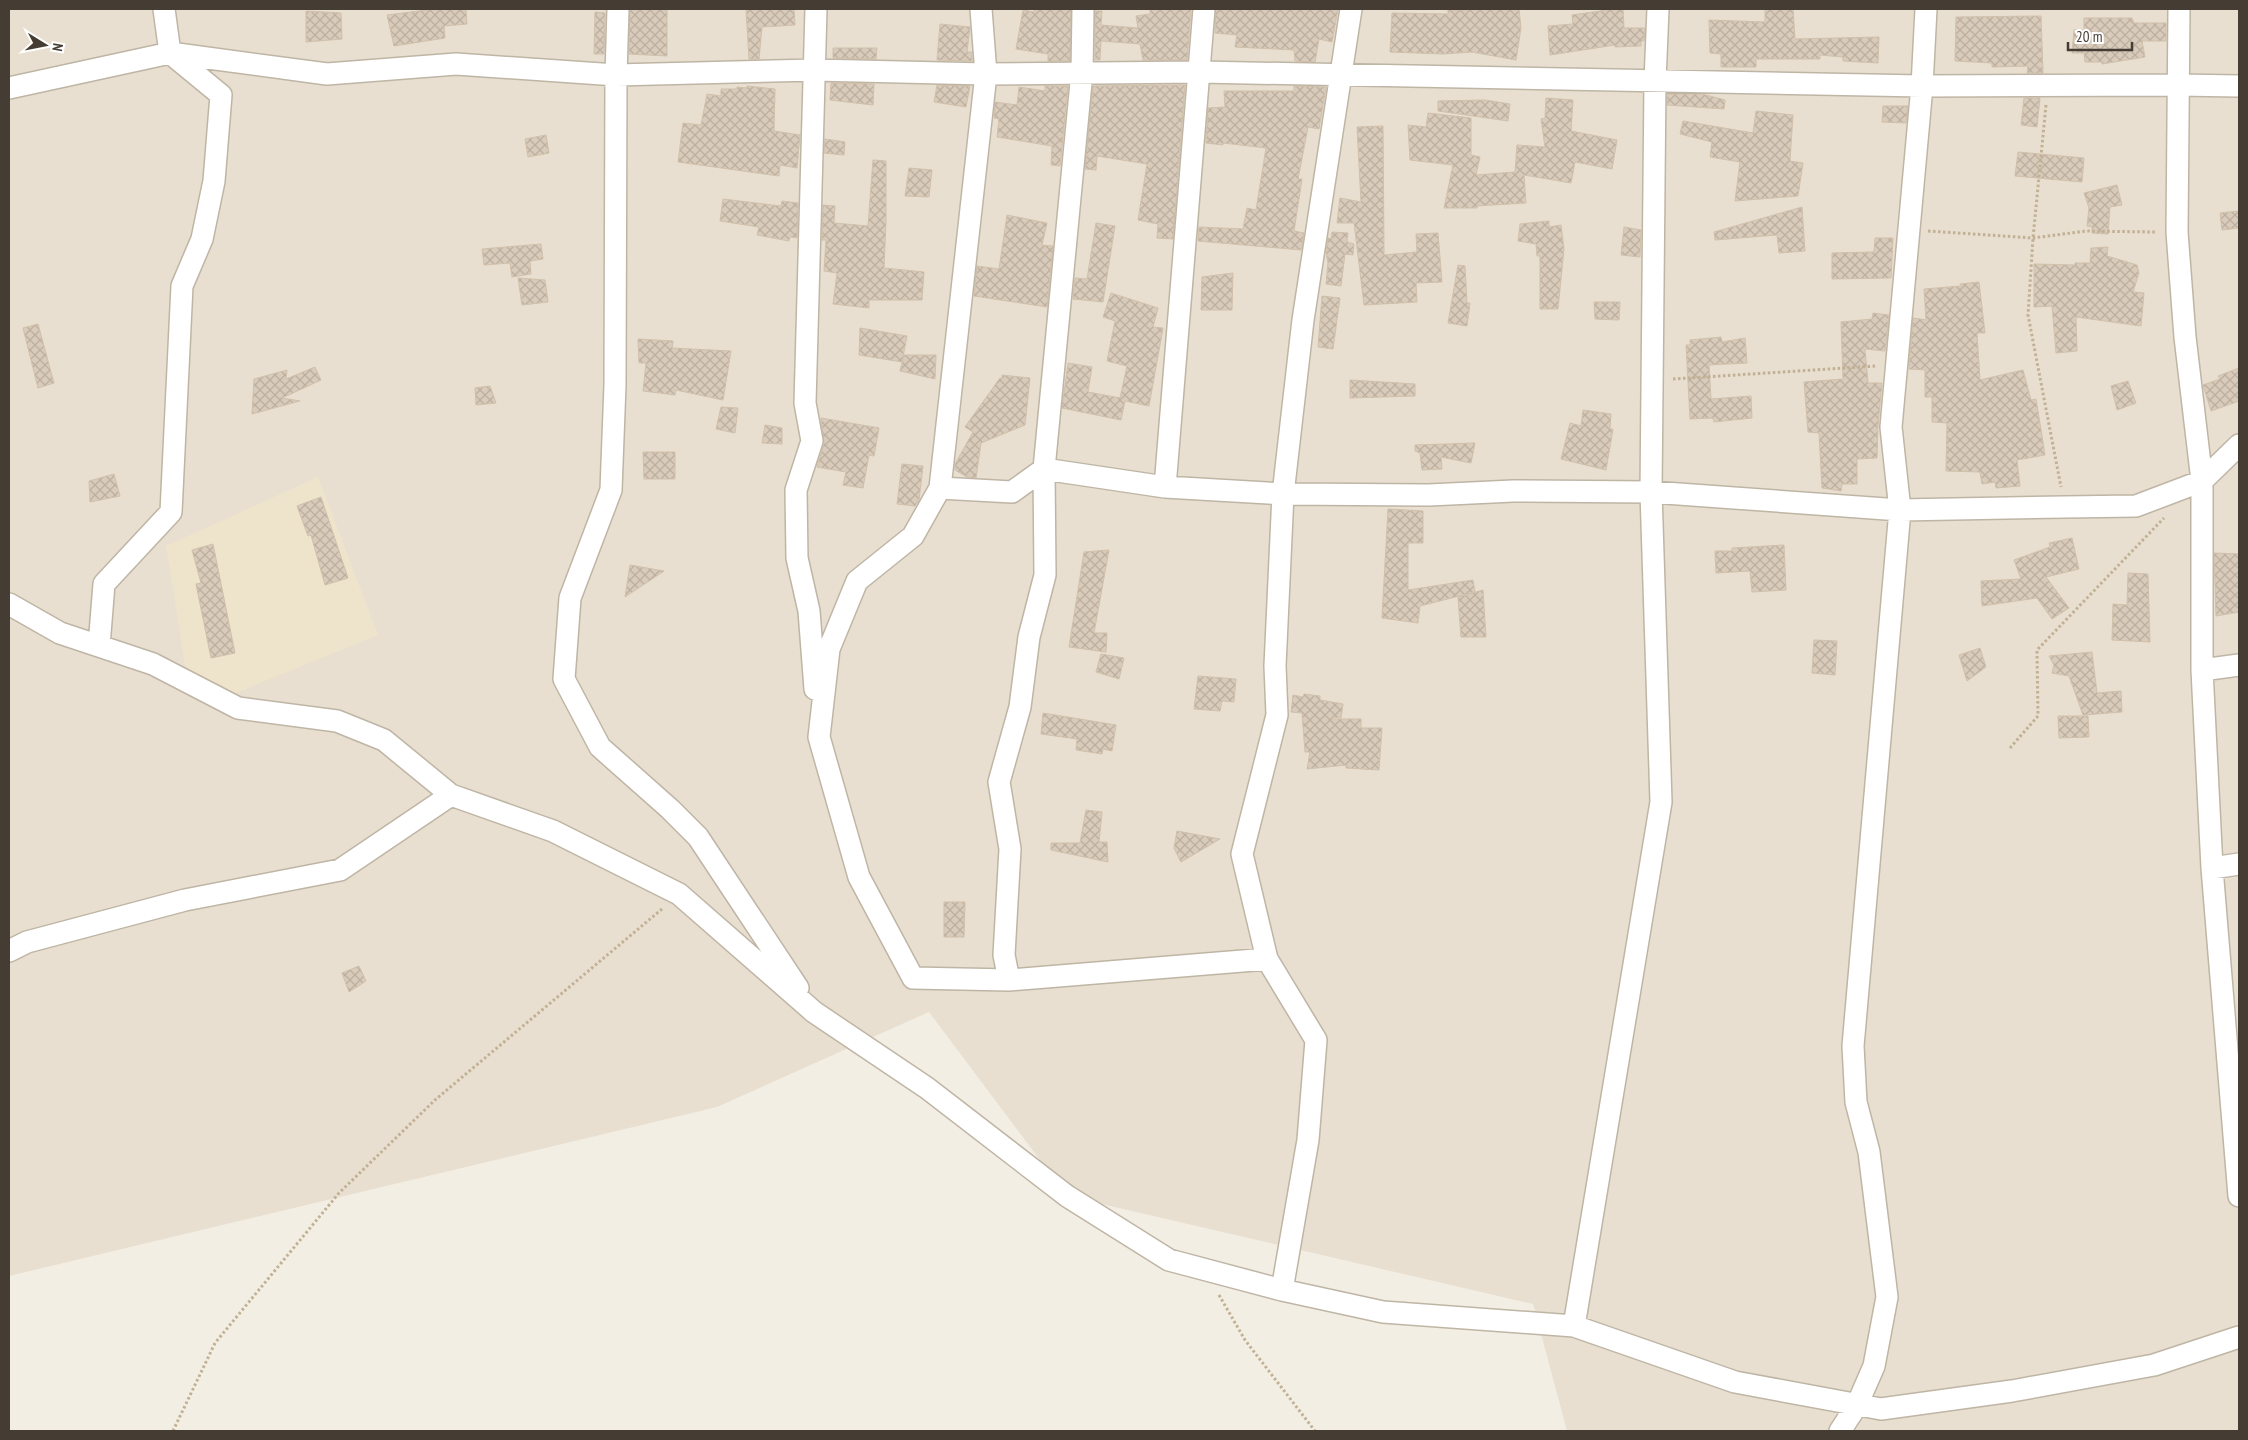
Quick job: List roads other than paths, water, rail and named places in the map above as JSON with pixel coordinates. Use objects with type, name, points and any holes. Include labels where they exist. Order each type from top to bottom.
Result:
[{"type":"street","points":[[99,646],[104,584],[171,512],[182,286],[202,239],[214,181],[221,95],[170,53],[164,9]]},
{"type":"street","points":[[618,9],[615,376],[611,490],[570,598],[564,679],[600,746],[698,837],[814,1012]]},
{"type":"street","points":[[816,9],[805,403],[812,441],[796,490],[797,558],[809,611],[819,737],[859,878],[913,978],[1009,980],[1267,959]]},
{"type":"street","points":[[819,737],[829,649],[857,581],[913,536],[940,488],[986,74],[981,9]]},
{"type":"street","points":[[1009,980],[1004,955],[1010,849],[999,782],[1020,707],[1029,637],[1045,575],[1044,469],[1082,72],[1083,9]]},
{"type":"street","points":[[1165,487],[1204,9]]},
{"type":"street","points":[[1282,1290],[1308,1140],[1316,1040],[1267,959],[1242,854],[1277,715],[1275,666],[1283,494],[1303,320],[1340,74],[1352,9]]},
{"type":"street","points":[[1574,1326],[1660,802],[1651,492],[1655,81],[1658,9]]},
{"type":"street","points":[[1840,1431],[1857,1405],[1874,1366],[1888,1297],[1869,1152],[1856,1102],[1853,1046],[1900,510],[1892,426],[1922,86],[1926,9]]},
{"type":"street","points":[[2179,9],[2177,232],[2185,337],[2202,480],[2202,670],[2212,868],[2239,1196]]},
{"type":"street","points":[[9,88],[170,53],[326,74],[456,64],[616,75],[814,70],[986,74],[1200,72],[1922,86],[2239,86]]},
{"type":"street","points":[[940,488],[1012,492],[1044,469],[1165,487],[1283,494],[1429,495],[1513,491],[1651,492],[1900,510],[2136,506],[2202,480],[2239,445]]},
{"type":"street","points":[[9,604],[60,633],[153,664],[238,708],[337,721],[384,740],[451,795],[552,831],[680,894],[814,1012],[927,1088],[1067,1196],[1169,1260],[1282,1290],[1383,1312],[1574,1326],[1735,1382],[1881,1409],[2012,1391],[2154,1365],[2239,1337]]},
{"type":"street","points":[[2202,670],[2239,665]]},
{"type":"street","points":[[9,951],[28,942],[185,900],[340,870],[451,795]]},
{"type":"street","points":[[2212,868],[2239,864]]}]
